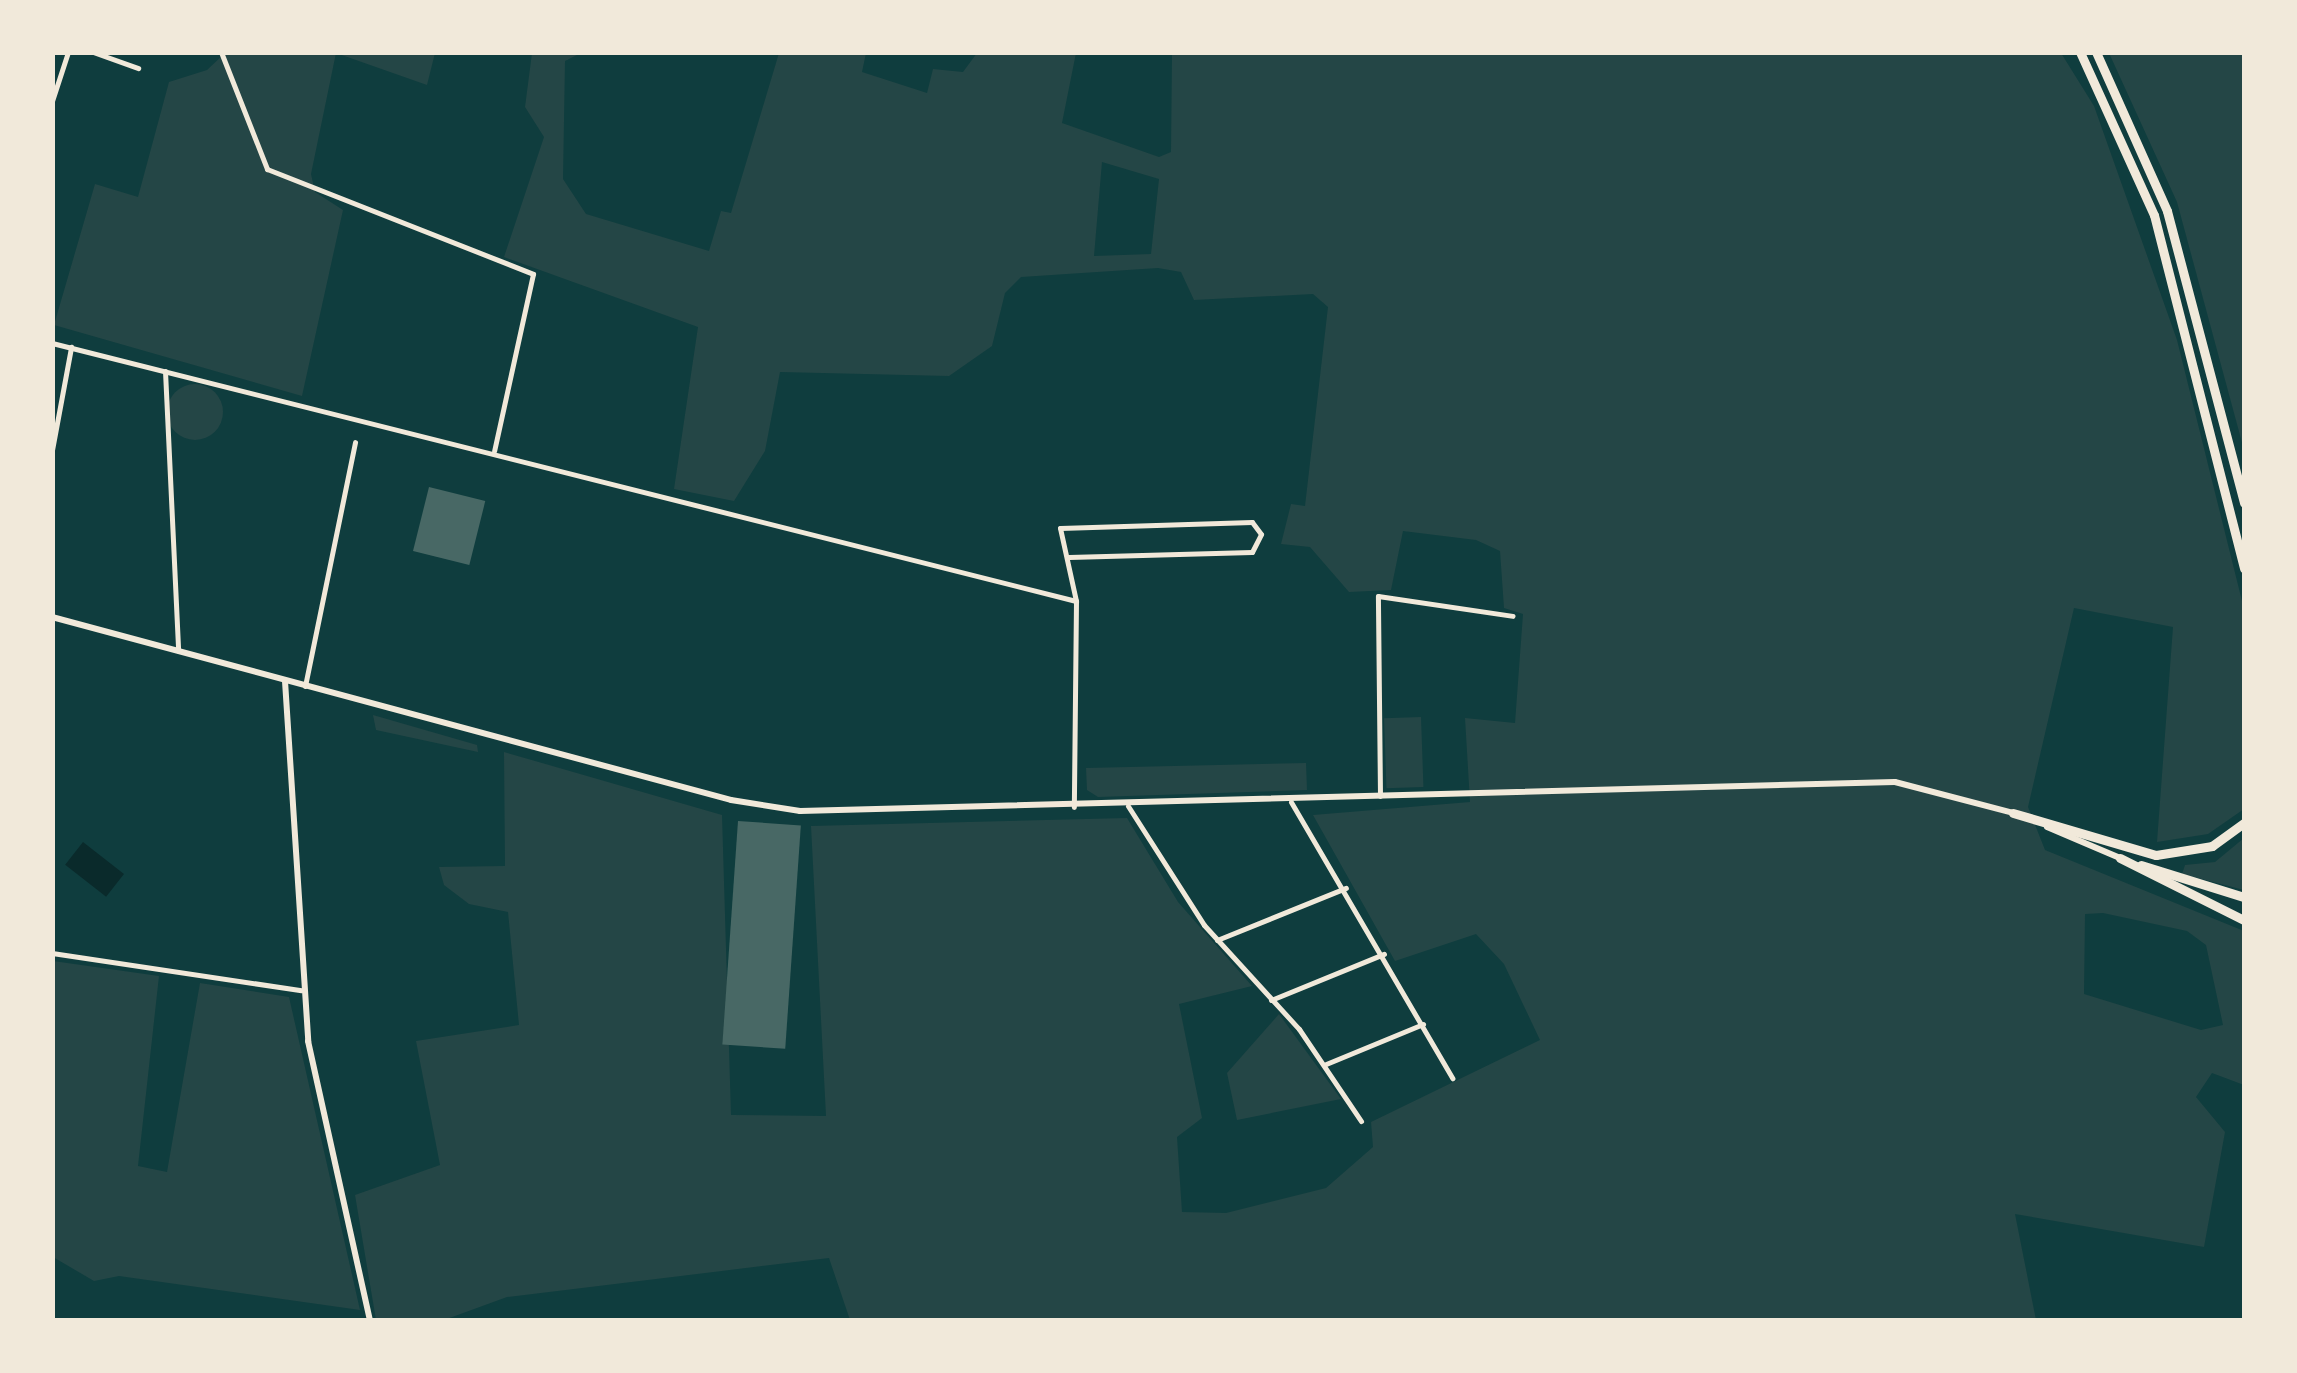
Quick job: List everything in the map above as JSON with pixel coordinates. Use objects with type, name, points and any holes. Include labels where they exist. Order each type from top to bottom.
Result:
[{"type":"highway","points":[[2080,52],[2154,215],[2244,569]]},
{"type":"highway","points":[[2096,52],[2167,211],[2244,503]]},
{"type":"highway","points":[[2013,812],[2156,855],[2212,846],[2244,823]]},
{"type":"highway","points":[[2120,858],[2244,897]]},
{"type":"highway","points":[[2120,858],[2244,920]]},
{"type":"street","points":[[52,101],[68,52]]},
{"type":"street","points":[[93,52],[138,68]]},
{"type":"street","points":[[221,52],[266,169],[533,274],[494,452]]},
{"type":"street","points":[[52,343],[1076,601]]},
{"type":"street","points":[[52,450],[70,347]]},
{"type":"street","points":[[165,371],[178,652]]},
{"type":"street","points":[[305,686],[355,442]]},
{"type":"street","points":[[1068,556],[1252,552],[1261,534],[1252,522],[1060,528],[1076,601],[1074,807]]},
{"type":"street","points":[[1380,797],[1378,596],[1512,616]]},
{"type":"street","points":[[52,618],[767,806],[866,815],[1895,782],[2013,812],[2120,858]]},
{"type":"street","points":[[286,680],[301,990],[370,1320]]},
{"type":"street","points":[[1291,802],[1346,888],[1452,1078]]},
{"type":"street","points":[[1128,806],[1216,940],[1326,1064],[1362,1121]]},
{"type":"street","points":[[1216,940],[1346,888]]},
{"type":"street","points":[[52,953],[301,990]]},
{"type":"street","points":[[1271,1000],[1384,954]]},
{"type":"street","points":[[1326,1064],[1424,1024]]},
{"type":"shaded area","points":[[225,53],[336,53],[311,174],[315,192],[343,210],[302,396],[54,325],[95,184],[138,197],[169,82],[207,70]]},
{"type":"shaded area","points":[[336,53],[435,53],[427,85]]},
{"type":"shaded area","points":[[532,53],[581,53],[565,61],[563,179],[586,214],[709,251],[721,211],[731,213],[779,53],[866,53],[862,72],[927,93],[933,69],[963,72],[977,53],[1076,53],[1062,123],[1159,157],[1171,152],[1172,53],[2061,53],[2094,106],[2177,340],[2244,609],[2244,809],[2208,834],[2157,842],[2173,627],[2074,608],[2028,807],[2045,850],[2244,931],[2244,1085],[2212,1073],[2196,1097],[2225,1132],[2204,1247],[2015,1214],[2036,1320],[850,1320],[829,1258],[507,1297],[444,1320],[376,1320],[355,1195],[440,1165],[416,1041],[519,1025],[508,912],[469,904],[444,885],[439,867],[505,866],[504,752],[722,815],[731,1115],[826,1116],[811,826],[1127,818],[1178,902],[1252,986],[1179,1004],[1202,1118],[1177,1137],[1182,1212],[1226,1213],[1326,1188],[1373,1147],[1371,1122],[1540,1040],[1504,964],[1476,934],[1395,961],[1313,815],[1470,802],[1465,718],[1515,723],[1523,614],[1504,608],[1500,551],[1476,540],[1403,531],[1391,590],[1349,592],[1310,547],[1281,544],[1291,504],[1305,506],[1328,307],[1313,294],[1194,300],[1181,272],[1158,268],[1021,277],[1005,293],[992,346],[949,376],[780,372],[765,451],[734,501],[674,489],[698,327],[504,257],[544,137],[525,107]],"holes":[[[1102,162],[1159,179],[1151,254],[1094,256]],[[2103,913],[2187,931],[2206,945],[2223,1025],[2201,1030],[2084,994],[2085,914]]]},
{"type":"shaded area","points":[[2109,53],[2244,53],[2244,450],[2177,202]]},
{"type":"shaded area","points":[[195,384],[215,392],[223,412],[215,432],[195,440],[175,432],[167,412],[175,392]]},
{"type":"shaded area","points":[[373,715],[477,745],[478,752],[376,730]]},
{"type":"shaded area","points":[[1421,717],[1423,787],[1386,788],[1384,718]]},
{"type":"shaded area","points":[[1306,763],[1307,790],[1098,797],[1087,790],[1086,768]]},
{"type":"shaded area","points":[[2244,838],[2244,890],[2182,874],[2185,865],[2215,862]]},
{"type":"shaded area","points":[[83,842],[124,874],[106,897],[65,865]]},
{"type":"shaded area","points":[[53,961],[159,976],[138,1166],[167,1172],[200,983],[289,997],[360,1310],[119,1276],[94,1281],[53,1257]]},
{"type":"shaded area","points":[[1279,1014],[1341,1099],[1237,1120],[1227,1073]]},
{"type":"building","points":[[429,487],[485,501],[469,565],[413,551]]},
{"type":"building","points":[[738,821],[801,825],[785,1049],[722,1044]]}]
